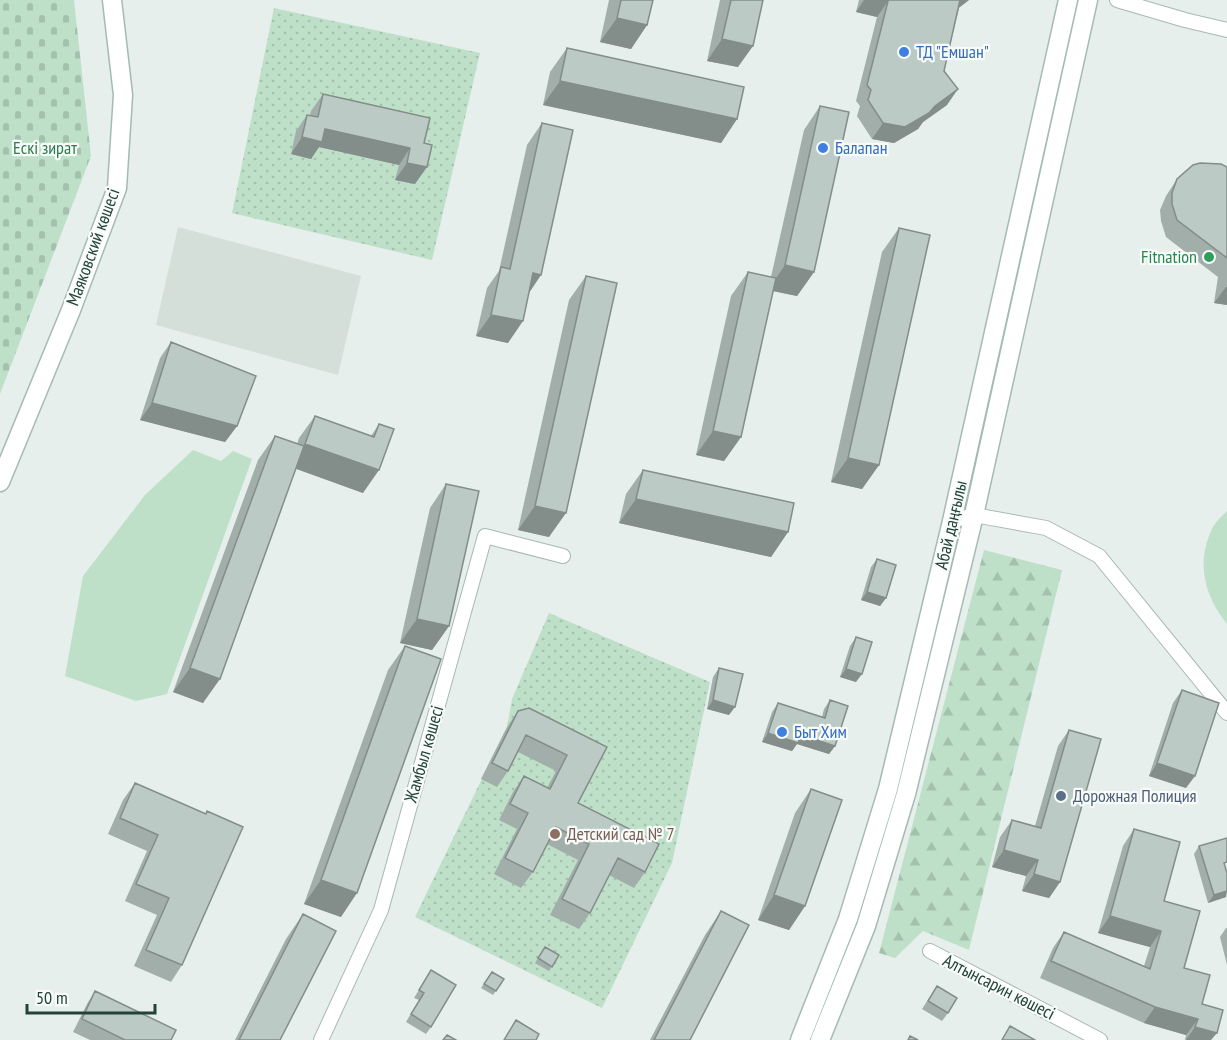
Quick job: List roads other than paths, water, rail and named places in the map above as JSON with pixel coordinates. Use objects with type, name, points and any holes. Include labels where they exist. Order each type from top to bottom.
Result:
[{"type":"main road","name":"Маяковский көшесі","points":[[0,482],[71,310],[117,188],[123,95],[112,0]]},
{"type":"main road","name":"Абай даңғылы","points":[[800,1040],[848,919],[888,789],[952,521],[1068,0]]},
{"type":"main road","name":"Абай даңғылы","points":[[820,1040],[866,926],[906,794],[974,515],[1088,0]]},
{"type":"street","points":[[1117,0],[1227,30]]},
{"type":"street","points":[[952,521],[974,515],[1046,528],[1099,556],[1227,713]]},
{"type":"street","name":"Жамбыл көшесі","points":[[321,1040],[381,910],[485,536],[563,556]]},
{"type":"street","name":"Алтынсарин көшесі","points":[[930,951],[1100,1040]]},
{"type":"place","name":"ТД \"Емшан\"","points":[[904,52]]},
{"type":"place","name":"Балапан","points":[[823,148]]},
{"type":"place","name":"Fitnation","points":[[1209,257]]},
{"type":"place","name":"Быт Хим","points":[[782,732]]},
{"type":"place","name":"Дорожная Полиция","points":[[1061,796]]},
{"type":"place","name":"Детский сад № 7","points":[[555,834]]},
{"type":"park label","name":"Ескі зират","points":[[45,148]]}]
